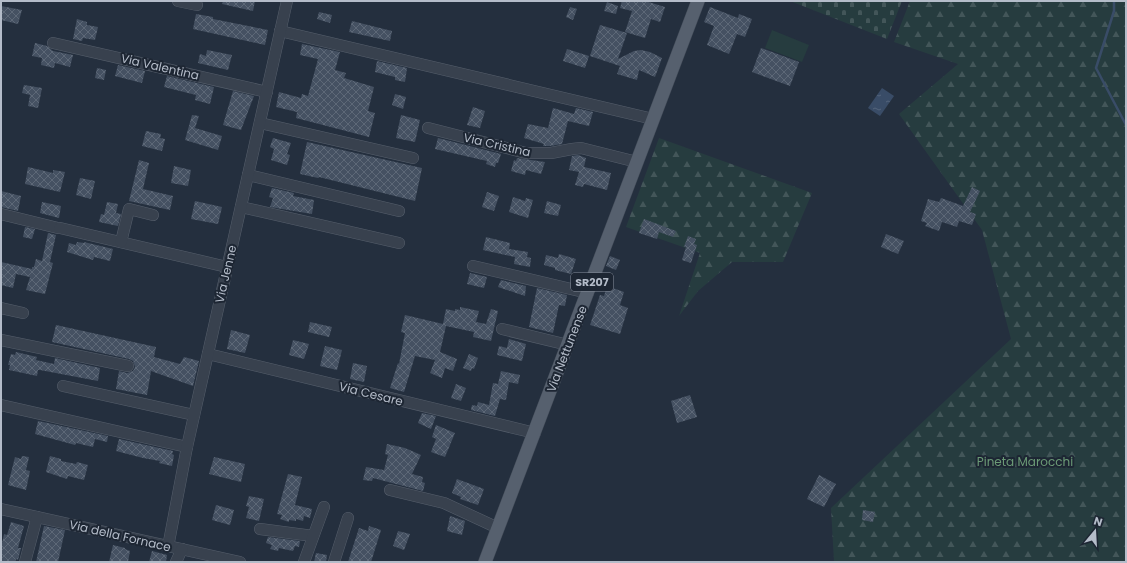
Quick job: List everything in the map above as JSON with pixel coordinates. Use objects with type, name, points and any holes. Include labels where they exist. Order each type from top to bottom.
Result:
[{"type":"main road","name":"Via Nettunense","points":[[485,562],[698,1]]},
{"type":"street","points":[[178,1],[196,5]]},
{"type":"street","name":"Via Jenne","points":[[168,547],[187,447],[287,1]]},
{"type":"street","points":[[280,31],[653,119]]},
{"type":"street","name":"Via Valentina","points":[[53,43],[267,92]]},
{"type":"street","points":[[260,123],[413,158]]},
{"type":"street","name":"Via Cristina","points":[[428,128],[522,152],[537,154],[581,148],[637,162]]},
{"type":"street","points":[[248,175],[399,210]]},
{"type":"street","points":[[241,207],[399,243]]},
{"type":"street","points":[[121,242],[129,209],[153,214]]},
{"type":"street","points":[[1,214],[227,267]]},
{"type":"street","points":[[473,266],[588,293]]},
{"type":"street","points":[[1,308],[23,312]]},
{"type":"street","points":[[502,329],[568,345]]},
{"type":"street","points":[[1,340],[128,366]]},
{"type":"street","name":"Via Cesare","points":[[208,354],[535,433]]},
{"type":"street","points":[[63,386],[194,415]]},
{"type":"street","points":[[1,405],[187,447]]},
{"type":"street","points":[[390,490],[442,503],[498,528]]},
{"type":"street","points":[[304,562],[324,507]]},
{"type":"street","name":"Via della Fornace","points":[[1,509],[238,562]]},
{"type":"street","points":[[26,562],[36,517]]},
{"type":"street","points":[[334,562],[348,518]]},
{"type":"street","points":[[260,529],[313,536]]},
{"type":"street","points":[[176,562],[182,549]]},
{"type":"green space","points":[[790,1],[902,1],[887,39]]},
{"type":"green space","name":"Pineta Marocchi","points":[[910,1],[1126,1],[1126,562],[834,562],[831,508],[1011,339],[982,230],[899,114],[958,64],[894,42]]},
{"type":"green space","points":[[772,30],[809,45],[802,62],[765,48]]},
{"type":"green space","points":[[659,138],[812,193],[783,262],[732,262],[698,291],[679,316],[700,253],[626,227]]},
{"type":"water","points":[[882,88],[894,96],[880,116],[868,108]]},
{"type":"building","points":[[223,1],[255,1],[253,11],[222,4]]},
{"type":"building","points":[[622,1],[645,1],[665,7],[660,22],[651,19],[645,38],[625,32],[632,11],[620,8]]},
{"type":"building","points":[[607,2],[618,6],[616,14],[604,11]]},
{"type":"building","points":[[1,6],[22,10],[18,24],[1,20]]},
{"type":"building","points":[[570,7],[577,9],[573,20],[566,17]]},
{"type":"building","points":[[710,7],[738,18],[739,14],[752,19],[745,37],[737,34],[729,54],[707,45],[714,26],[704,22]]},
{"type":"building","points":[[319,12],[332,15],[330,23],[317,19]]},
{"type":"building","points":[[196,14],[268,30],[265,45],[193,29]]},
{"type":"building","points":[[77,19],[87,22],[87,25],[98,27],[95,40],[83,38],[82,41],[73,39]]},
{"type":"building","points":[[352,21],[392,31],[390,41],[349,32]]},
{"type":"building","points":[[600,25],[627,33],[618,59],[634,51],[641,50],[650,52],[662,58],[655,77],[639,70],[637,80],[617,74],[620,66],[590,56]]},
{"type":"building","points":[[35,43],[47,46],[53,51],[73,55],[70,67],[55,63],[54,68],[41,65],[42,58],[32,56]]},
{"type":"building","points":[[302,44],[340,52],[335,70],[346,73],[344,78],[374,87],[368,111],[375,113],[369,137],[296,118],[297,112],[276,107],[279,92],[301,98],[302,94],[308,96],[318,59],[300,55]]},
{"type":"building","points":[[761,48],[799,62],[790,86],[752,72]]},
{"type":"building","points":[[567,49],[589,56],[585,68],[563,61]]},
{"type":"building","points":[[207,50],[232,55],[228,70],[198,63],[200,54],[206,56]]},
{"type":"building","points":[[377,61],[407,68],[405,82],[395,80],[395,77],[375,72]]},
{"type":"building","points":[[118,65],[145,71],[142,83],[115,76]]},
{"type":"building","points":[[97,68],[106,70],[104,80],[95,78]]},
{"type":"building","points":[[167,76],[214,87],[210,104],[195,100],[196,95],[164,87]]},
{"type":"building","points":[[24,85],[42,88],[38,108],[28,106],[30,95],[22,93]]},
{"type":"building","points":[[233,91],[254,96],[241,130],[223,125]]},
{"type":"building","points":[[395,94],[406,97],[403,109],[392,105]]},
{"type":"building","points":[[473,107],[485,111],[480,128],[467,125]]},
{"type":"building","points":[[553,108],[574,114],[576,108],[593,112],[589,126],[568,121],[562,144],[543,146],[544,144],[524,138],[528,124],[548,128]]},
{"type":"building","points":[[192,115],[199,116],[195,128],[222,136],[218,150],[185,140]]},
{"type":"building","points":[[401,115],[420,120],[415,142],[396,138]]},
{"type":"building","points":[[146,131],[161,134],[160,138],[165,139],[162,151],[142,146]]},
{"type":"building","points":[[273,138],[291,143],[287,154],[290,155],[287,165],[271,160],[274,149],[270,147]]},
{"type":"building","points":[[438,138],[501,154],[498,163],[496,163],[495,167],[486,164],[487,161],[435,149]]},
{"type":"building","points":[[307,142],[422,168],[415,201],[319,177],[300,174]]},
{"type":"building","points":[[578,155],[586,158],[584,167],[611,173],[607,190],[584,184],[583,187],[575,185],[579,172],[569,170],[572,156]]},
{"type":"building","points":[[517,158],[545,162],[541,174],[526,170],[525,175],[511,171],[514,160],[516,161]]},
{"type":"building","points":[[139,160],[149,163],[143,189],[173,196],[170,210],[129,201]]},
{"type":"building","points":[[174,166],[191,170],[188,186],[171,183]]},
{"type":"building","points":[[28,167],[53,173],[53,170],[65,172],[60,192],[25,184]]},
{"type":"building","points":[[80,178],[95,181],[91,199],[76,195]]},
{"type":"building","points":[[972,187],[980,191],[970,212],[976,214],[972,225],[959,221],[957,227],[942,222],[939,231],[925,226],[927,223],[921,221],[928,199],[939,202],[941,198],[963,206]]},
{"type":"building","points":[[272,188],[294,193],[293,196],[314,200],[312,214],[270,207],[273,198],[269,197]]},
{"type":"building","points":[[1,191],[21,196],[18,211],[1,207]]},
{"type":"building","points":[[487,192],[499,196],[494,211],[482,207]]},
{"type":"building","points":[[513,197],[525,201],[526,198],[533,200],[528,218],[509,212]]},
{"type":"building","points":[[195,201],[222,207],[218,224],[191,219]]},
{"type":"building","points":[[547,201],[561,205],[558,216],[544,213]]},
{"type":"building","points":[[42,202],[61,206],[59,218],[40,213]]},
{"type":"building","points":[[107,202],[118,204],[116,213],[121,214],[118,226],[99,222],[101,214],[104,215]]},
{"type":"building","points":[[644,219],[676,231],[673,237],[659,232],[657,239],[639,233]]},
{"type":"building","points":[[25,227],[35,229],[32,239],[23,237]]},
{"type":"building","points":[[48,233],[56,235],[50,262],[53,263],[45,294],[26,290],[30,277],[16,274],[13,288],[1,285],[1,262],[32,269],[36,259],[42,261]]},
{"type":"building","points":[[886,234],[904,241],[898,254],[881,247]]},
{"type":"building","points":[[688,236],[696,239],[694,244],[697,245],[691,263],[682,260],[686,247],[684,247]]},
{"type":"building","points":[[486,237],[510,243],[509,249],[528,252],[527,257],[531,258],[530,267],[514,264],[515,257],[483,250]]},
{"type":"building","points":[[77,242],[84,242],[113,249],[110,261],[94,257],[93,260],[67,252],[69,243],[76,245]]},
{"type":"building","points":[[559,254],[576,259],[571,274],[555,270],[555,268],[544,265],[546,255],[558,258]]},
{"type":"building","points":[[610,256],[620,260],[616,270],[606,266]]},
{"type":"building","points":[[470,273],[487,277],[484,288],[467,284]]},
{"type":"building","points":[[501,280],[526,286],[525,296],[498,287]]},
{"type":"building","points":[[607,286],[624,292],[620,305],[628,308],[620,334],[590,325],[600,295],[604,296]]},
{"type":"building","points":[[537,288],[567,295],[565,306],[559,305],[553,333],[529,327]]},
{"type":"building","points":[[460,307],[479,311],[476,322],[486,324],[491,309],[498,311],[491,341],[473,337],[474,332],[446,326],[440,352],[457,359],[453,371],[445,368],[442,378],[430,373],[435,360],[415,356],[404,392],[390,388],[398,363],[399,364],[405,333],[401,332],[405,315],[443,324],[446,309],[455,311],[455,309],[460,310]]},
{"type":"building","points":[[310,322],[332,327],[329,337],[308,332]]},
{"type":"building","points":[[56,325],[156,347],[154,357],[180,364],[184,357],[199,361],[193,386],[151,371],[147,395],[116,389],[119,371],[127,373],[133,371],[135,367],[133,361],[52,342]]},
{"type":"building","points":[[231,330],[250,335],[245,353],[227,349]]},
{"type":"building","points":[[509,339],[526,344],[522,361],[497,355],[499,346],[507,348]]},
{"type":"building","points":[[293,340],[309,344],[304,359],[289,355]]},
{"type":"building","points":[[325,346],[342,350],[337,370],[320,366]]},
{"type":"building","points":[[16,352],[37,357],[36,360],[54,364],[55,358],[100,368],[98,381],[40,370],[38,370],[37,376],[9,370],[10,365],[8,365],[11,354],[15,355]]},
{"type":"building","points":[[469,354],[478,358],[474,369],[472,368],[471,371],[463,368]]},
{"type":"building","points":[[353,363],[367,366],[364,382],[350,379]]},
{"type":"building","points":[[501,371],[520,375],[518,384],[509,382],[506,400],[500,399],[495,416],[471,410],[472,405],[477,406],[478,402],[489,405],[493,383],[498,384]]},
{"type":"building","points":[[456,384],[466,388],[461,401],[451,398]]},
{"type":"building","points":[[690,395],[697,417],[677,423],[671,401]]},
{"type":"building","points":[[422,413],[436,416],[431,429],[418,423]]},
{"type":"building","points":[[38,421],[108,436],[107,442],[95,439],[93,447],[76,443],[75,445],[35,434]]},
{"type":"building","points":[[436,425],[455,433],[445,457],[431,452],[436,439],[432,437]]},
{"type":"building","points":[[119,439],[173,451],[172,454],[174,455],[172,466],[159,463],[160,461],[116,451]]},
{"type":"building","points":[[387,444],[405,448],[421,455],[412,474],[423,477],[422,482],[425,483],[423,491],[373,478],[372,481],[363,480],[366,467],[384,470],[388,455],[385,454]]},
{"type":"building","points":[[22,456],[29,457],[26,470],[30,471],[26,490],[8,485],[15,457],[21,459]]},
{"type":"building","points":[[50,456],[61,459],[61,461],[76,464],[77,462],[88,465],[84,480],[68,476],[67,479],[46,472]]},
{"type":"building","points":[[214,457],[245,464],[241,482],[209,474]]},
{"type":"building","points":[[288,474],[302,477],[295,505],[312,509],[310,518],[304,516],[303,521],[296,519],[296,521],[289,520],[289,522],[280,519],[282,515],[277,514]]},
{"type":"building","points":[[819,475],[836,484],[824,507],[807,499]]},
{"type":"building","points":[[457,479],[484,489],[478,505],[460,499],[461,497],[452,493]]},
{"type":"building","points":[[249,496],[264,499],[259,521],[246,518],[249,507],[246,506]]},
{"type":"building","points":[[216,505],[234,510],[230,525],[212,520]]},
{"type":"building","points":[[863,510],[875,512],[873,522],[862,520]]},
{"type":"building","points":[[450,516],[465,521],[462,535],[447,531]]},
{"type":"building","points":[[11,522],[24,526],[18,548],[21,548],[18,560],[16,559],[15,562],[1,562],[1,548],[4,534],[7,535]]},
{"type":"building","points":[[44,526],[65,530],[58,562],[36,562]]},
{"type":"building","points":[[369,526],[381,530],[371,562],[348,562],[359,528],[368,531]]},
{"type":"building","points":[[398,531],[410,534],[404,550],[393,546]]},
{"type":"building","points":[[268,537],[300,541],[299,547],[295,546],[293,551],[279,548],[278,551],[270,549],[272,545],[266,543]]},
{"type":"building","points":[[113,545],[130,551],[128,562],[109,562]]},
{"type":"building","points":[[152,551],[167,555],[166,562],[149,562]]},
{"type":"building","points":[[316,553],[327,555],[326,562],[314,562]]},
{"type":"waterway","points":[[1114,1],[1114,11],[1096,68],[1126,125]]}]
